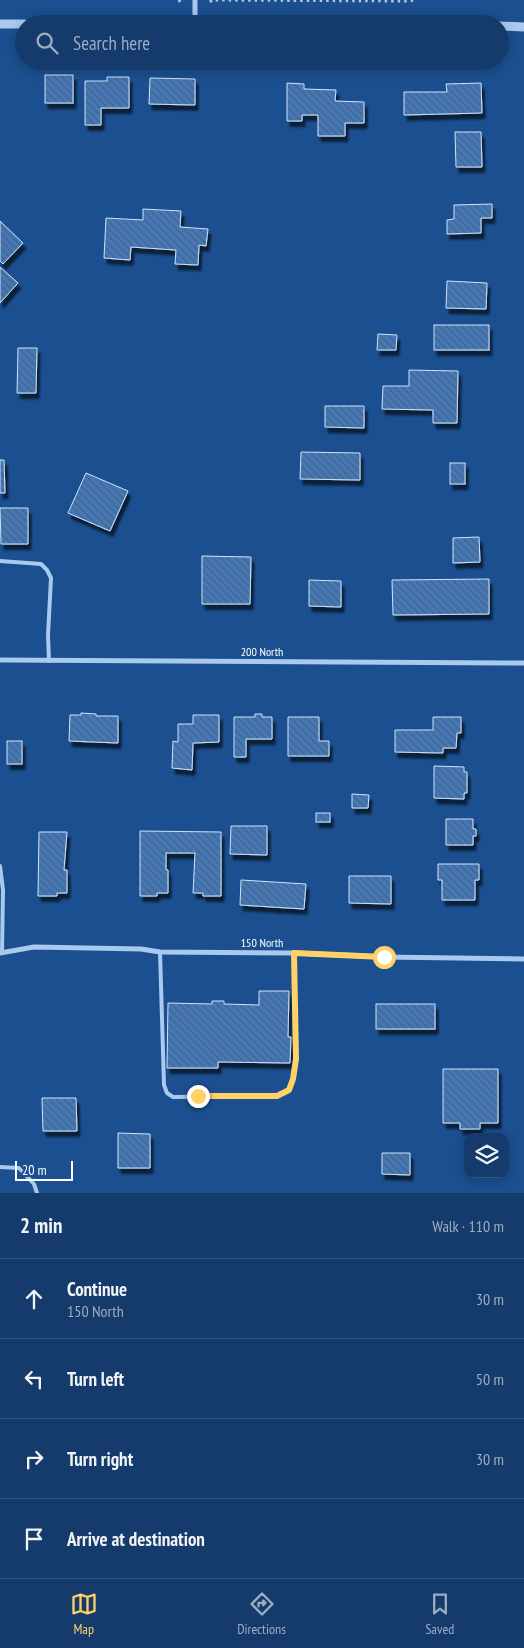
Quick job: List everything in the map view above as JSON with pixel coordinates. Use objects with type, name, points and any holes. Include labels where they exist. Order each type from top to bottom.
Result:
[{"type":"street","points":[[195,0],[195,15]]},
{"type":"street","points":[[0,24],[15,24]]},
{"type":"street","points":[[509,26],[524,27]]},
{"type":"street","name":"200 North","points":[[0,660],[524,663]]},
{"type":"street","name":"150 North","points":[[1,953],[34,947],[141,949],[160,952],[294,953],[384,957],[524,959]]},
{"type":"lane","points":[[0,561],[41,564],[51,578],[48,635],[49,661]]},
{"type":"lane","points":[[0,866],[3,890],[1,953]]},
{"type":"lane","points":[[160,952],[164,1085],[167,1093],[173,1096],[277,1096],[289,1090],[296,1059],[294,953]]},
{"type":"lane","points":[[0,1167],[19,1168],[34,1184],[37,1193]]},
{"type":"path","points":[[210,2],[212,0],[417,0]]},
{"type":"building","points":[[45,75],[73,75],[73,103],[45,103]]},
{"type":"building","points":[[107,77],[129,77],[129,108],[101,108],[101,125],[85,125],[85,81],[107,81]]},
{"type":"building","points":[[150,78],[195,79],[195,105],[149,104]]},
{"type":"building","points":[[287,83],[304,84],[304,89],[336,90],[335,101],[364,102],[364,123],[345,123],[345,136],[318,136],[318,115],[302,115],[302,121],[287,121]]},
{"type":"building","points":[[481,83],[482,113],[404,115],[404,92],[447,92],[446,84]]},
{"type":"building","points":[[455,132],[481,132],[482,167],[456,167]]},
{"type":"building","points":[[492,204],[492,218],[481,218],[481,233],[447,234],[447,220],[454,219],[454,205]]},
{"type":"building","points":[[143,209],[181,211],[180,227],[208,229],[206,246],[199,245],[198,265],[175,264],[176,250],[131,247],[130,260],[104,258],[106,218],[143,220]]},
{"type":"building","points":[[0,221],[23,243],[3,264],[0,261]]},
{"type":"building","points":[[0,267],[18,283],[0,303]]},
{"type":"building","points":[[447,281],[487,283],[486,309],[446,308]]},
{"type":"building","points":[[434,325],[489,325],[489,350],[434,350]]},
{"type":"building","points":[[378,334],[397,335],[396,350],[377,350]]},
{"type":"building","points":[[18,348],[37,348],[36,393],[17,393]]},
{"type":"building","points":[[409,370],[458,371],[457,423],[433,423],[433,410],[382,409],[383,386],[409,386]]},
{"type":"building","points":[[325,406],[364,406],[364,428],[325,427]]},
{"type":"building","points":[[301,452],[360,453],[360,480],[300,479]]},
{"type":"building","points":[[0,460],[4,460],[5,493],[0,493]]},
{"type":"building","points":[[450,463],[465,463],[465,484],[450,484]]},
{"type":"building","points":[[86,473],[128,491],[110,531],[68,513]]},
{"type":"building","points":[[0,508],[28,508],[28,544],[1,544]]},
{"type":"building","points":[[479,537],[480,562],[453,563],[453,538]]},
{"type":"building","points":[[202,556],[251,557],[250,604],[202,604]]},
{"type":"building","points":[[489,579],[489,614],[393,615],[392,580]]},
{"type":"building","points":[[309,580],[341,581],[341,607],[309,606]]},
{"type":"building","points":[[81,713],[96,714],[96,716],[118,716],[118,743],[69,741],[70,715],[81,715]]},
{"type":"building","points":[[255,714],[262,714],[262,717],[272,717],[272,739],[246,739],[246,757],[234,757],[234,717],[255,717]]},
{"type":"building","points":[[193,715],[219,715],[219,742],[193,743],[192,770],[172,768],[173,741],[178,742],[178,724],[193,724]]},
{"type":"building","points":[[288,717],[319,717],[319,741],[329,741],[329,756],[288,756]]},
{"type":"building","points":[[433,717],[461,717],[461,733],[457,733],[456,748],[443,748],[443,753],[395,752],[395,730],[433,730]]},
{"type":"building","points":[[7,741],[22,741],[22,764],[7,764]]},
{"type":"building","points":[[434,766],[464,767],[464,772],[467,772],[467,793],[464,793],[464,799],[434,798]]},
{"type":"building","points":[[352,794],[369,795],[368,808],[352,808]]},
{"type":"building","points":[[316,813],[330,813],[330,822],[316,822]]},
{"type":"building","points":[[446,819],[473,819],[473,829],[476,829],[476,836],[473,836],[473,845],[446,845]]},
{"type":"building","points":[[231,826],[267,826],[267,855],[230,854]]},
{"type":"building","points":[[140,831],[221,832],[221,896],[203,896],[203,893],[193,893],[195,853],[166,853],[168,893],[157,893],[157,896],[140,896]]},
{"type":"building","points":[[39,832],[67,832],[64,870],[67,870],[67,893],[57,893],[57,896],[38,896]]},
{"type":"building","points":[[438,864],[479,864],[479,880],[475,880],[475,900],[442,900],[442,880],[438,880]]},
{"type":"building","points":[[349,876],[391,876],[391,904],[349,903]]},
{"type":"building","points":[[241,880],[306,884],[304,909],[240,905]]},
{"type":"building","points":[[259,991],[289,991],[288,1037],[291,1037],[290,1063],[218,1062],[218,1068],[167,1068],[168,1003],[212,1004],[212,1001],[224,1001],[224,1004],[259,1005]]},
{"type":"building","points":[[376,1004],[435,1004],[435,1029],[376,1029]]},
{"type":"building","points":[[443,1069],[498,1069],[498,1123],[480,1123],[480,1129],[460,1129],[460,1123],[443,1123]]},
{"type":"building","points":[[42,1098],[76,1098],[77,1131],[43,1131]]},
{"type":"building","points":[[118,1133],[150,1134],[150,1168],[118,1168]]},
{"type":"building","points":[[382,1153],[410,1153],[410,1175],[382,1174]]},
{"type":"route","points":[[198,1096],[277,1096],[289,1090],[292,1084],[296,1059],[294,953],[384,957]]}]
